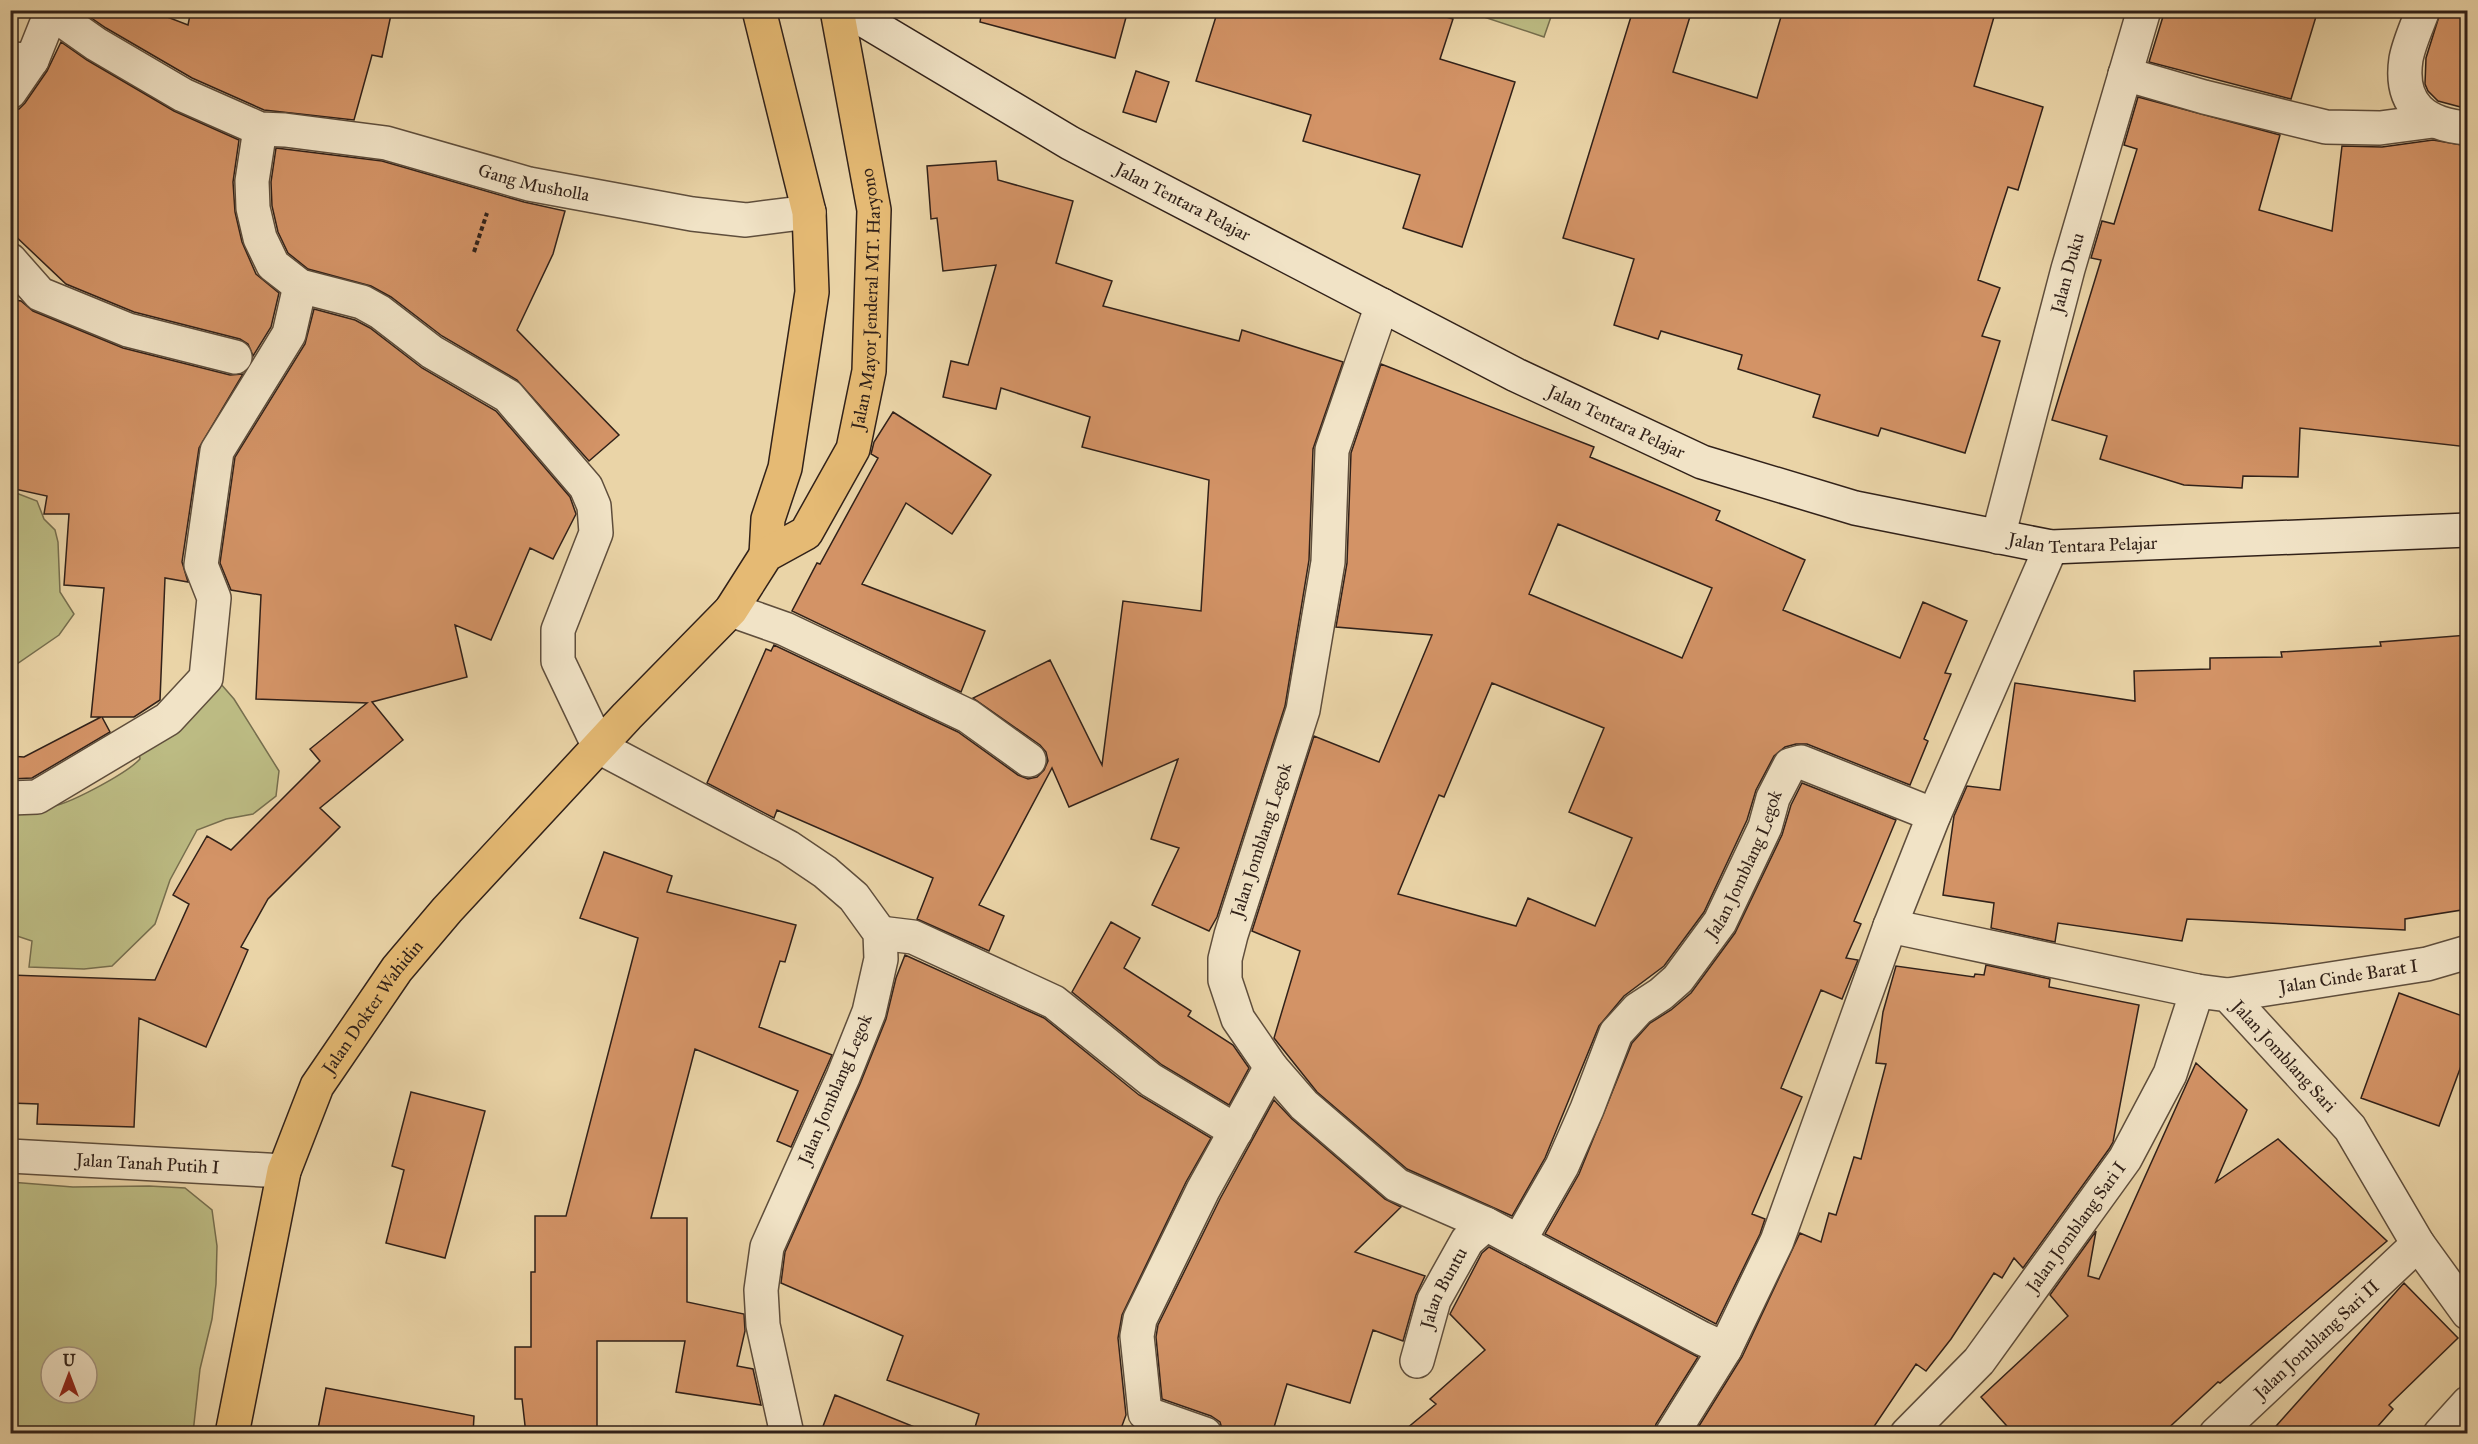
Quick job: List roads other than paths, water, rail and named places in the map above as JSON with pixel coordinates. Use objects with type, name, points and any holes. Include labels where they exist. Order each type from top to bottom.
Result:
[{"type":"highway","name":"Jalan Mayor Jenderal MT. Haryono","points":[[759,10],[809,212],[812,292],[785,468],[768,519],[766,555]]},
{"type":"highway","name":"Jalan Mayor Jenderal MT. Haryono","points":[[676,668],[731,610],[766,555],[806,533],[853,449],[869,372],[874,210],[837,10]]},
{"type":"highway","name":"Jalan Dokter Wahidin","points":[[232,1434],[284,1171],[317,1086],[398,969],[484,868],[550,802],[599,747],[676,668]]},
{"type":"street","name":"Jalan Tentara Pelajar","points":[[847,10],[1070,143],[1516,375],[1702,462],[1855,508],[2051,547],[2468,530]]},
{"type":"street","name":"Jalan Duku","points":[[1998,537],[2068,268],[2144,10]]},
{"type":"street","points":[[2423,10],[2406,58],[2405,80],[2409,97],[2421,114],[2433,122],[2450,127],[2468,128]]},
{"type":"street","points":[[10,92],[21,59],[52,12],[96,44],[183,95],[260,129],[252,181],[254,207],[260,238],[273,265],[300,286],[362,302],[380,312],[432,352],[508,396],[586,487],[594,506],[596,532],[558,630],[558,661],[599,747],[788,846],[825,872],[854,897],[880,933],[913,937],[1054,1002],[1151,1080],[1236,1131]]},
{"type":"street","points":[[2125,74],[2204,97],[2326,127],[2380,128],[2433,122]]},
{"type":"street","name":"Gang Musholla","points":[[260,129],[386,143],[529,184],[692,214],[746,220],[809,212]]},
{"type":"street","points":[[10,260],[40,294],[128,330],[235,357]]},
{"type":"street","points":[[10,798],[38,797],[168,719],[206,678],[214,598],[201,565],[218,451],[289,334],[300,286]]},
{"type":"street","name":"Jalan Jomblang Legok","points":[[1382,305],[1332,450],[1328,562],[1303,710],[1225,959],[1225,980],[1238,1019],[1271,1067],[1304,1105],[1397,1185],[1486,1224],[1725,1349]]},
{"type":"street","points":[[1672,1434],[1725,1349],[1776,1241],[1890,926],[1935,815],[2051,547]]},
{"type":"street","points":[[731,610],[785,629],[968,716],[1029,760]]},
{"type":"street","name":"Jalan Jomblang Legok","points":[[1519,1241],[1562,1166],[1616,1033],[1638,1009],[1678,979],[1720,922],[1766,827],[1773,798],[1791,765],[1802,762],[1935,815]]},
{"type":"street","points":[[1890,926],[2212,993]]},
{"type":"street","name":"Jalan Jomblang Legok","points":[[787,1434],[763,1325],[761,1290],[767,1246],[843,1077],[869,1012],[881,959],[880,933]]},
{"type":"street","name":"Jalan Cinde Barat I","points":[[2212,993],[2427,964],[2468,952]]},
{"type":"street","name":"Jalan Jomblang Sari","points":[[2212,993],[2350,1128],[2418,1244],[2468,1313]]},
{"type":"street","name":"Jalan Jomblang Sari I","points":[[1907,1434],[1978,1360],[2125,1159],[2212,993]]},
{"type":"street","points":[[1206,1434],[1145,1413],[1137,1327],[1203,1190],[1271,1067]]},
{"type":"street","name":"Jalan Tanah Putih I","points":[[10,1156],[284,1171]]},
{"type":"street","name":"Jalan Buntu","points":[[1417,1360],[1434,1300],[1467,1241],[1486,1224]]},
{"type":"street","name":"Jalan Jomblang Sari II","points":[[2216,1434],[2418,1244]]},
{"type":"street","points":[[2440,1434],[2468,1403]]}]
